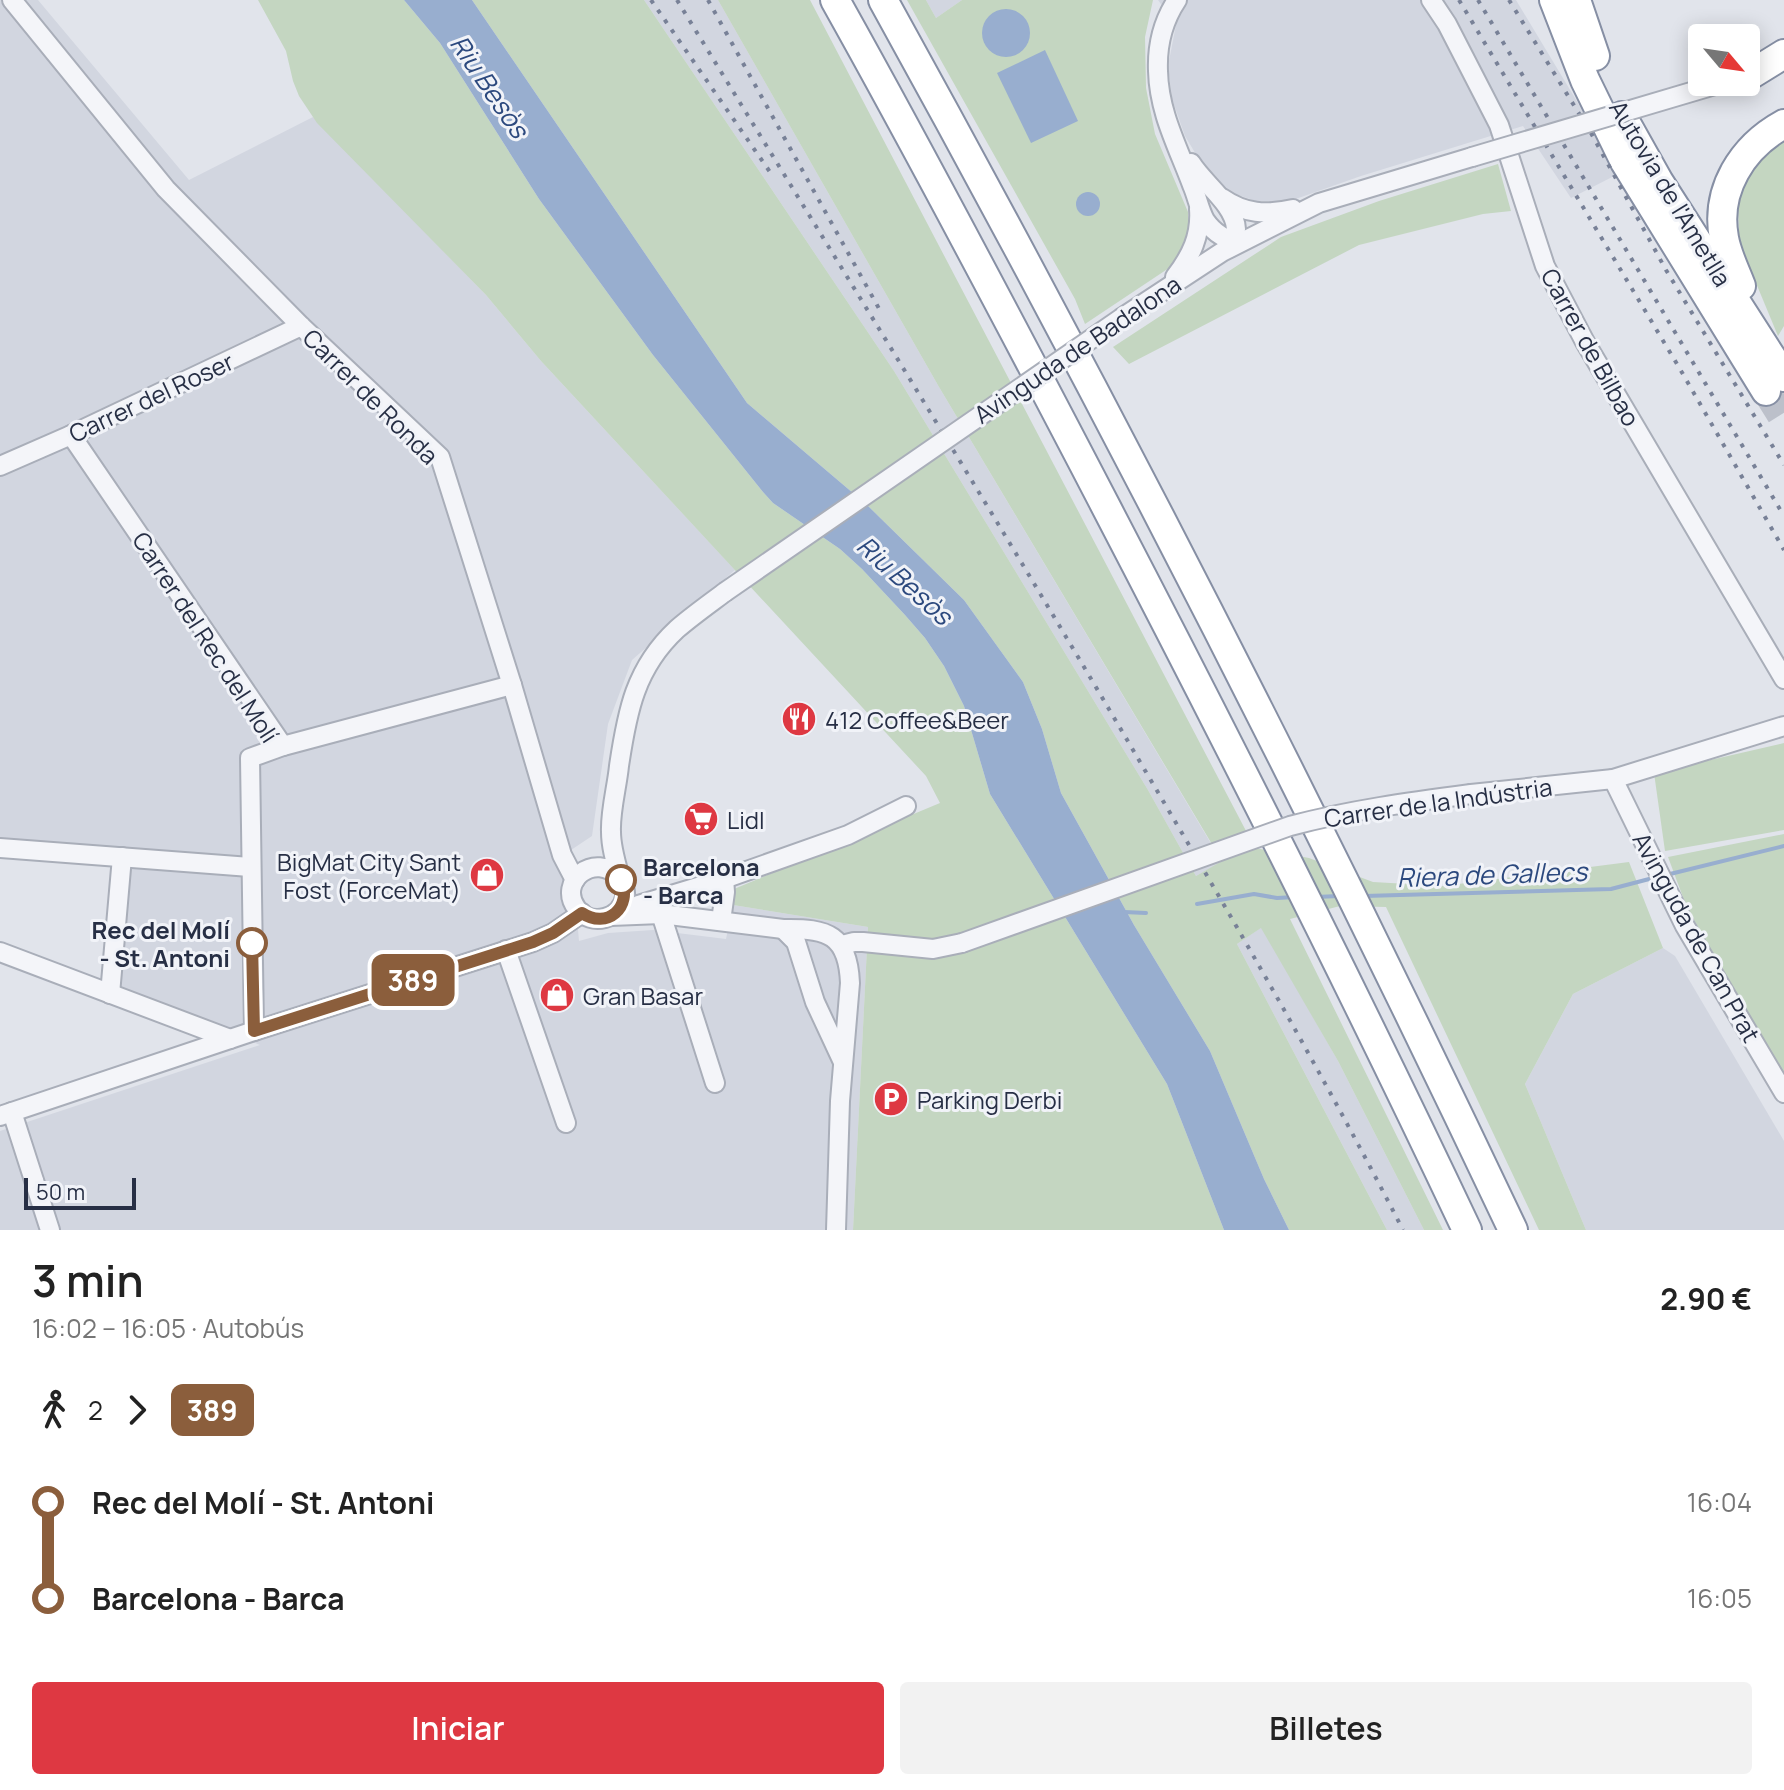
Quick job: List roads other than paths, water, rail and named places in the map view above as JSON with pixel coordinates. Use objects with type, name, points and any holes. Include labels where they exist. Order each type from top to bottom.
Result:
[{"type":"highway","points":[[835,0],[1025,350],[1292,868],[1467,1230]]},
{"type":"highway","points":[[883,0],[1099,401],[1331,852],[1513,1230]]},
{"type":"highway","name":"Autovia de l'Ametlla","points":[[1554,0],[1585,80],[1625,162],[1775,384]]},
{"type":"highway","name":"Autovia de l'Ametlla","points":[[1576,0],[1593,52],[1615,102],[1652,170],[1763,342],[1775,384]]},
{"type":"highway","points":[[1587,0],[1593,52]]},
{"type":"highway","points":[[1760,67],[1784,54]]},
{"type":"highway","points":[[1763,342],[1728,253],[1723,211],[1730,181],[1743,157],[1762,138],[1784,124]]},
{"type":"street","name":"Carrer de Ronda","points":[[12,0],[166,189],[301,326],[440,457],[562,855],[575,880]]},
{"type":"street","name":"Carrer de Bilbao","points":[[1431,0],[1447,24],[1499,125],[1532,231],[1552,279],[1585,342],[1784,679]]},
{"type":"street","points":[[1168,128],[1194,169],[1228,208],[1236,228],[1234,243],[1206,220],[1168,128],[1159,89],[1158,57],[1173,2]]},
{"type":"street","name":"Avinguda de Badalona","points":[[1760,71],[1784,64]]},
{"type":"street","name":"Avinguda de Badalona","points":[[593,867],[610,831],[626,722],[638,683],[663,644],[725,592],[1234,243],[1319,203],[1688,93]]},
{"type":"street","points":[[1217,195],[1238,207],[1270,214],[1319,203]]},
{"type":"street","points":[[1168,286],[1193,248],[1198,232],[1199,206]]},
{"type":"street","name":"Carrer del Roser","points":[[0,466],[301,326]]},
{"type":"street","name":"Carrer del Rec del Molí","points":[[71,435],[283,746],[250,758],[254,1031]]},
{"type":"street","points":[[283,746],[512,685]]},
{"type":"street","name":"Carrer de la Indústria","points":[[842,945],[863,942],[933,949],[962,943],[1290,826],[1380,806],[1613,779],[1784,726]]},
{"type":"street","name":"Avinguda de Can Prat","points":[[1613,779],[1685,926],[1784,1093]]},
{"type":"street","points":[[611,916],[631,902],[724,879],[848,835],[906,806]]},
{"type":"street","name":"Avinguda de Badalona","points":[[610,831],[620,878]]},
{"type":"street","points":[[0,848],[250,867]]},
{"type":"street","points":[[110,994],[122,857]]},
{"type":"street","points":[[661,914],[631,902],[620,878],[614,871],[602,866],[581,872],[575,880],[572,899],[577,909],[593,919],[661,914],[819,932],[842,945],[849,967],[836,1230]]},
{"type":"street","points":[[721,921],[724,879]]},
{"type":"street","points":[[50,1230],[6,1114],[533,942],[553,933],[582,913]]},
{"type":"street","points":[[661,914],[715,1083]]},
{"type":"street","points":[[783,929],[796,942],[815,1002],[843,1063]]},
{"type":"street","points":[[506,950],[566,1123]]},
{"type":"street","points":[[0,952],[230,1039]]},
{"type":"street","points":[[815,1002],[833,1015],[848,1011]]},
{"type":"water","name":"Riu Besòs","points":[[404,0],[472,0],[747,403],[867,505],[964,600],[1023,682],[1042,729],[1061,793],[1134,925],[1210,1051],[1289,1230],[1224,1230],[1167,1084],[990,794],[964,706],[944,666],[925,638],[862,569],[840,549],[773,503],[763,492],[653,355],[539,199],[440,43]]},
{"type":"water","points":[[1006,9],[1023,16],[1030,33],[1023,50],[1006,57],[989,50],[982,33],[989,16]]},
{"type":"water","points":[[1045,50],[1078,121],[1031,143],[997,73]]},
{"type":"water","points":[[1088,192],[1097,195],[1100,204],[1097,213],[1088,216],[1079,213],[1076,204],[1079,195]]},
{"type":"waterway","name":"Riera de Gallecs","points":[[1666,875],[1784,846]]},
{"type":"waterway","name":"Riera de Gallecs","points":[[1364,896],[1611,889],[1653,878]]},
{"type":"waterway","name":"Riera de Gallecs","points":[[1197,904],[1254,894],[1295,897]]},
{"type":"waterway","name":"Riera de Gallecs","points":[[1316,897],[1339,896]]},
{"type":"waterway","name":"Riera de Gallecs","points":[[1124,912],[1146,913]]},
{"type":"tunnel","points":[[1766,391],[1784,420]]},
{"type":"railway","points":[[651,0],[770,172]]},
{"type":"railway","points":[[677,0],[1086,670],[1276,996],[1403,1230]]},
{"type":"railway","points":[[708,0],[882,314]]},
{"type":"railway","points":[[1459,0],[1680,369],[1784,550]]},
{"type":"railway","points":[[1478,0],[1784,516]]},
{"type":"railway","points":[[1509,0],[1591,133],[1666,270],[1784,465]]},
{"type":"place","name":"412 Coffee&Beer","points":[[799,719]]},
{"type":"place","name":"Lidl","points":[[701,819]]},
{"type":"place","name":"BigMat City Sant Fost (ForceMat)","points":[[487,875]]},
{"type":"place","name":"Barcelona - Barca","points":[[621,880]]},
{"type":"place","name":"Rec del Molí - St. Antoni","points":[[252,943]]},
{"type":"place","name":"Gran Basar","points":[[557,995]]},
{"type":"place","name":"Parking Derbi","points":[[891,1099]]}]
